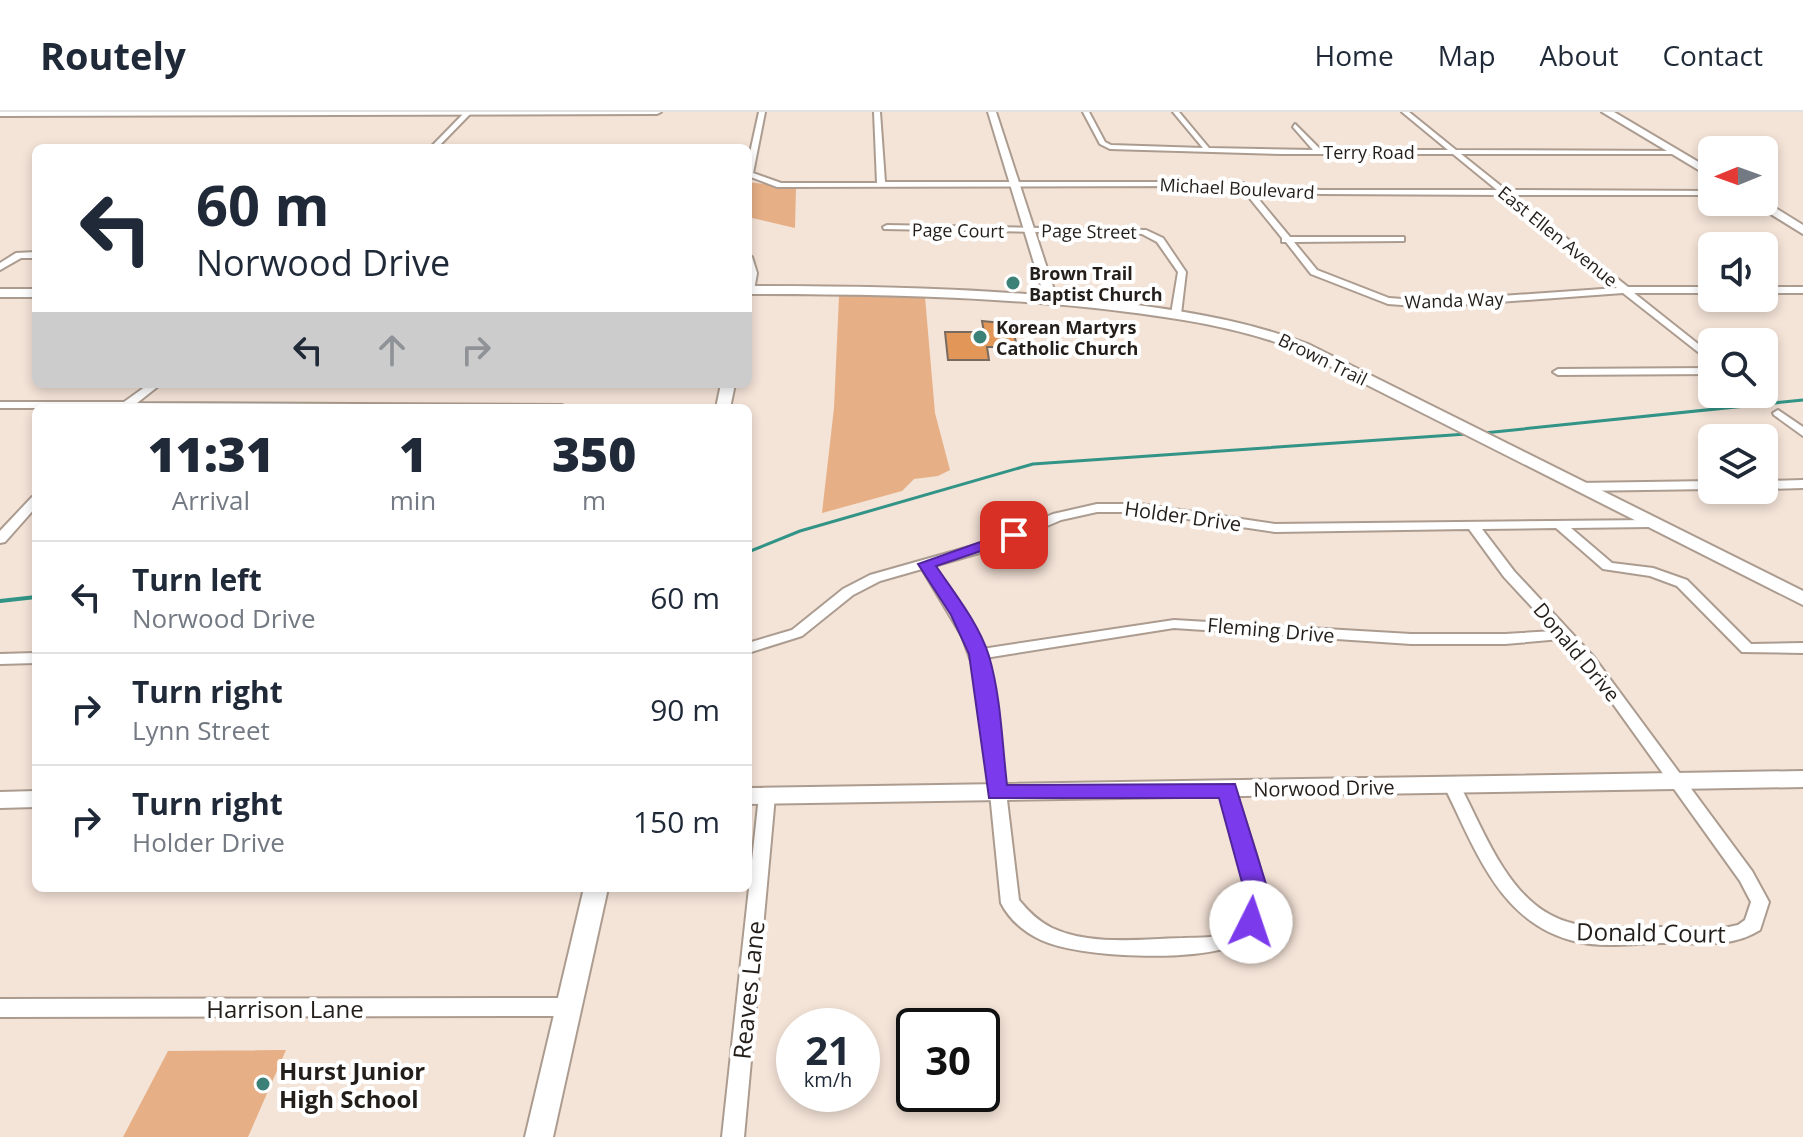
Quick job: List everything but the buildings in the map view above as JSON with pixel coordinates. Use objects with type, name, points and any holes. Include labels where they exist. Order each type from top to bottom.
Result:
[{"type":"main road","points":[[1607,112],[1698,167]]},
{"type":"main road","points":[[1626,112],[1698,155]]},
{"type":"main road","points":[[1778,202],[1803,216]]},
{"type":"main road","points":[[1778,215],[1803,230]]},
{"type":"main road","name":"Brown Trail","points":[[752,293],[915,290],[1051,299],[1219,320],[1291,342],[1578,487],[1600,491],[1650,523],[1803,599]]},
{"type":"main road","points":[[0,293],[32,293]]},
{"type":"street","points":[[0,114],[657,112]]},
{"type":"street","name":"Michael Boulevard","points":[[752,156],[762,112]]},
{"type":"street","points":[[877,112],[881,185]]},
{"type":"street","points":[[992,112],[1051,299]]},
{"type":"street","name":"Terry Road","points":[[1086,112],[1105,146],[1318,151],[1673,152]]},
{"type":"street","points":[[1176,112],[1206,147]]},
{"type":"street","name":"East Ellen Avenue","points":[[1405,112],[1698,349]]},
{"type":"street","points":[[437,144],[469,113]]},
{"type":"street","points":[[1295,126],[1318,151]]},
{"type":"street","name":"Michael Boulevard","points":[[752,177],[790,186],[1243,185],[1321,192],[1698,193]]},
{"type":"street","name":"Wanda Way","points":[[1243,185],[1314,272],[1371,297],[1398,303],[1449,303],[1625,290],[1698,290]]},
{"type":"street","name":"Page Court","points":[[887,227],[1030,230]]},
{"type":"street","name":"Page Street","points":[[1030,230],[1125,230],[1153,235],[1165,246],[1182,272],[1176,314]]},
{"type":"street","points":[[1285,240],[1401,239]]},
{"type":"street","points":[[0,267],[19,255],[32,255]]},
{"type":"street","points":[[1778,290],[1803,290]]},
{"type":"street","points":[[1558,372],[1698,371]]},
{"type":"street","points":[[128,404],[150,388]]},
{"type":"street","points":[[0,405],[32,405]]},
{"type":"street","points":[[1778,413],[1803,433]]},
{"type":"street","points":[[1778,485],[1803,484]]},
{"type":"street","points":[[1600,491],[1698,486]]},
{"type":"street","points":[[1,537],[32,504]]},
{"type":"street","name":"Holder Drive","points":[[752,647],[797,633],[848,592],[875,578],[988,546],[1057,517],[1097,508],[1140,508],[1275,528],[1650,523]]},
{"type":"street","points":[[1559,524],[1608,566],[1653,572],[1682,583],[1747,649],[1803,648]]},
{"type":"street","name":"Donald Drive","points":[[1472,525],[1509,574],[1588,659],[1677,781]]},
{"type":"street","points":[[926,564],[960,615],[979,654],[986,683],[1010,903],[1031,929],[1072,944],[1210,945],[1240,933],[1257,911],[1258,897],[1227,790]]},
{"type":"street","name":"Fleming Drive","points":[[979,654],[1174,624],[1395,638],[1505,639],[1566,634]]},
{"type":"street","points":[[0,659],[32,658]]},
{"type":"street","name":"Norwood Drive","points":[[758,796],[1803,779]]},
{"type":"street","name":"Donald Court","points":[[1452,786],[1507,889],[1527,910],[1557,928],[1591,936],[1730,935],[1744,932],[1753,925],[1758,912],[1760,902],[1755,889],[1677,781]]},
{"type":"street","name":"Reaves Lane","points":[[752,878],[758,796]]},
{"type":"street","points":[[0,800],[32,799]]},
{"type":"street","points":[[539,1137],[595,892]]},
{"type":"street","name":"Reaves Lane","points":[[733,1137],[751,892]]},
{"type":"street","name":"Harrison Lane","points":[[0,1008],[570,1007]]},
{"type":"shaded area","points":[[752,182],[796,188],[795,228],[752,218]]},
{"type":"shaded area","points":[[839,296],[925,297],[935,413],[950,470],[938,476],[914,479],[902,491],[822,513],[834,408]]},
{"type":"shaded area","points":[[286,1050],[248,1137],[123,1137],[168,1051]]},
{"type":"waterway","points":[[1484,433],[1803,400]]},
{"type":"waterway","points":[[752,550],[800,531],[1033,464],[1467,434]]},
{"type":"waterway","points":[[0,601],[32,597]]},
{"type":"place","name":"Brown Trail Baptist Church","points":[[1013,283]]},
{"type":"place","name":"Korean Martyrs Catholic Church","points":[[980,337]]},
{"type":"place","name":"Hurst Junior High School","points":[[263,1084]]},
{"type":"route","points":[[1014,535],[926,564],[960,615],[979,654],[986,683],[997,793],[1227,790],[1258,897],[1257,911],[1251,922]]}]
